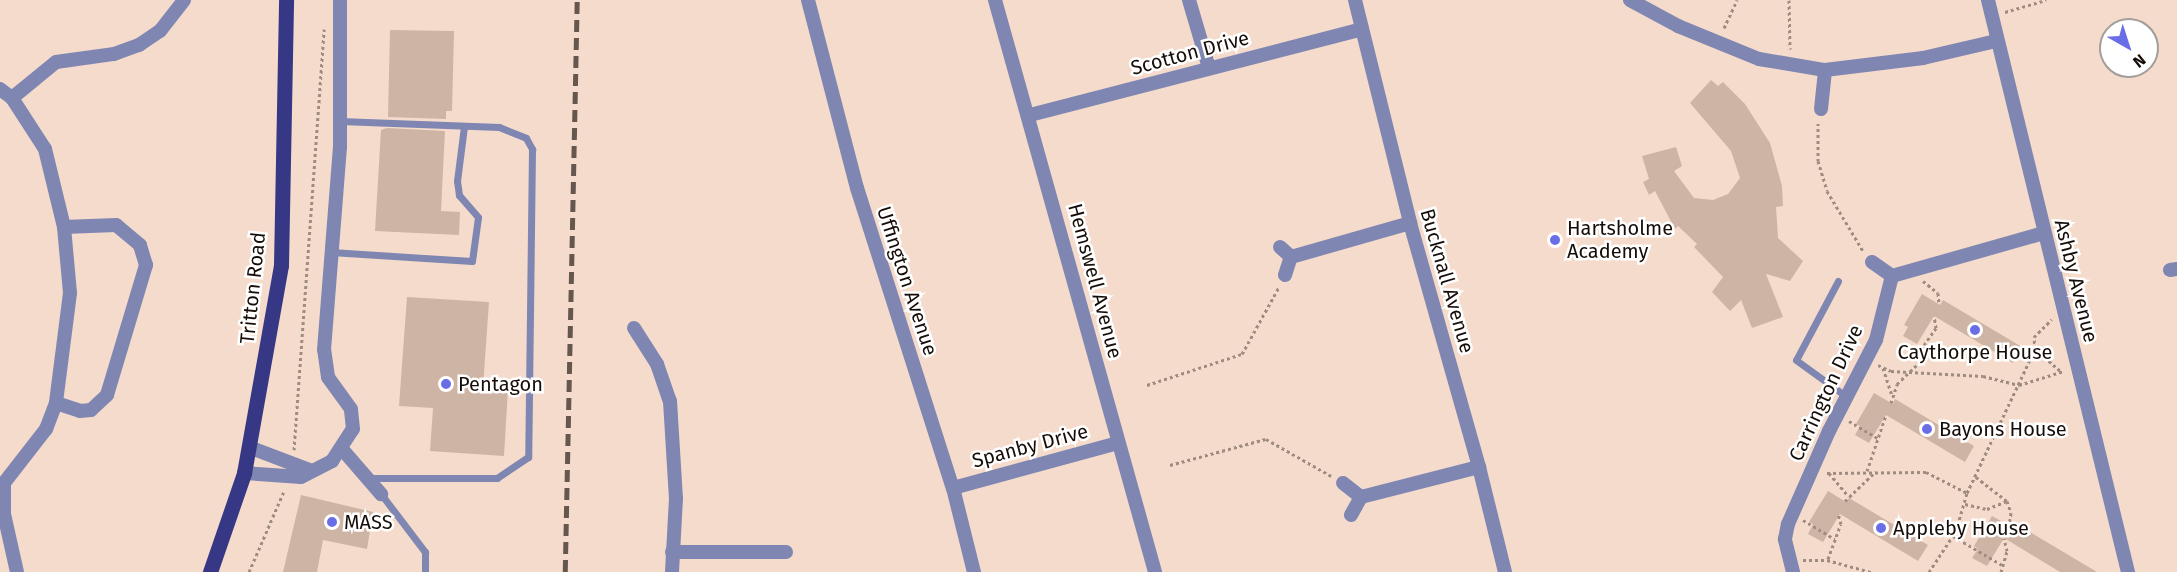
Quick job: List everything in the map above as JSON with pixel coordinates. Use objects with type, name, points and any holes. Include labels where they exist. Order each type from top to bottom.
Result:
[{"type":"main road","name":"Tritton Road","points":[[210,572],[244,473],[281,265],[286,0]]},
{"type":"street","points":[[12,98],[56,62],[114,54],[139,45],[160,31],[184,0]]},
{"type":"street","points":[[244,473],[301,477],[332,461],[353,429],[351,409],[328,377],[324,365],[340,121],[340,0]]},
{"type":"street","name":"Uffington Avenue","points":[[808,0],[857,188],[953,488],[974,572]]},
{"type":"street","name":"Hemswell Avenue","points":[[995,0],[1030,115],[1155,572]]},
{"type":"street","points":[[1189,0],[1209,68]]},
{"type":"street","name":"Bucknall Avenue","points":[[1355,0],[1359,30],[1410,223],[1479,467],[1504,572]]},
{"type":"street","points":[[1630,0],[1717,42],[1759,58],[1825,70],[1913,59],[1996,41]]},
{"type":"street","name":"Ashby Avenue","points":[[1988,0],[1996,41],[2128,572]]},
{"type":"street","name":"Scotton Drive","points":[[1030,115],[1359,30]]},
{"type":"street","points":[[1821,109],[1825,70]]},
{"type":"street","points":[[0,89],[12,98],[45,149],[64,227],[70,293],[56,403],[46,429],[4,483],[1,498],[16,572]]},
{"type":"street","points":[[1291,257],[1410,223]]},
{"type":"street","points":[[56,403],[80,411],[91,410],[106,395],[146,265],[140,244],[116,225],[64,227]]},
{"type":"street","points":[[1872,262],[1892,276],[1908,269],[2044,233]]},
{"type":"street","points":[[1280,247],[1291,257]]},
{"type":"street","points":[[1285,275],[1291,257]]},
{"type":"street","name":"Carrington Drive","points":[[1791,567],[1785,539],[1793,514],[1838,414],[1876,340],[1892,276]]},
{"type":"street","points":[[634,328],[657,364],[670,401],[676,498],[672,572]]},
{"type":"street","name":"Spanby Drive","points":[[953,488],[1118,443]]},
{"type":"street","points":[[249,447],[312,471]]},
{"type":"street","points":[[342,449],[381,494]]},
{"type":"street","points":[[1351,514],[1361,497],[1479,467]]},
{"type":"street","points":[[1343,483],[1361,497]]},
{"type":"street","points":[[672,552],[786,552]]},
{"type":"lane","points":[[340,121],[464,126],[514,132],[526,138],[532,149],[528,457],[497,478],[366,478]]},
{"type":"lane","points":[[331,252],[472,261],[478,217],[459,195],[457,181],[464,126]]},
{"type":"lane","points":[[1838,281],[1796,360],[1847,398]]},
{"type":"lane","points":[[381,494],[425,552],[425,572]]},
{"type":"path","points":[[1717,42],[1737,0]]},
{"type":"path","points":[[1789,0],[1790,63]]},
{"type":"path","points":[[1991,16],[2046,0]]},
{"type":"path","points":[[294,456],[324,19]]},
{"type":"path","points":[[1821,109],[1817,131],[1818,160],[1827,191],[1857,245],[1872,262]]},
{"type":"path","points":[[1908,269],[1938,293],[1939,304]]},
{"type":"path","points":[[1147,385],[1242,354],[1285,275]]},
{"type":"path","points":[[1929,572],[1953,536],[1967,493],[2035,349],[2034,337],[2045,322],[2064,313]]},
{"type":"path","points":[[1891,403],[1897,384],[1921,361],[1924,345],[1934,333],[1934,316]]},
{"type":"path","points":[[2035,349],[2061,372]]},
{"type":"path","points":[[1866,359],[1883,367],[1910,372],[1946,371],[2019,385],[2078,369]]},
{"type":"path","points":[[1883,367],[1893,398]]},
{"type":"path","points":[[1838,414],[1879,439]]},
{"type":"path","points":[[1867,471],[1886,415]]},
{"type":"path","points":[[1170,465],[1266,439],[1343,483]]},
{"type":"path","points":[[1810,474],[1878,470],[1926,472],[1967,493]]},
{"type":"path","points":[[1845,501],[1878,470]]},
{"type":"path","points":[[1829,473],[1848,496]]},
{"type":"path","points":[[1976,477],[2007,501],[2011,513],[2008,525]]},
{"type":"path","points":[[249,572],[288,483]]},
{"type":"path","points":[[1965,504],[1987,508],[2007,501]]},
{"type":"path","points":[[1827,560],[1841,524],[1838,513]]},
{"type":"path","points":[[1793,514],[1835,539]]},
{"type":"path","points":[[1953,536],[2002,565]]},
{"type":"path","points":[[2001,572],[2007,551],[2004,538]]},
{"type":"path","points":[[1791,567],[1827,560],[1872,572]]},
{"type":"building","points":[[390,30],[454,31],[452,111],[446,111],[446,119],[388,117]]},
{"type":"building","points":[[1711,80],[1718,86],[1723,82],[1745,104],[1770,143],[1782,186],[1783,206],[1776,207],[1778,238],[1803,261],[1790,281],[1766,274],[1783,317],[1752,328],[1741,300],[1730,311],[1712,292],[1723,277],[1694,247],[1697,244],[1678,226],[1675,229],[1655,191],[1649,195],[1643,182],[1649,179],[1642,156],[1676,147],[1682,166],[1674,171],[1694,198],[1713,200],[1728,194],[1740,178],[1731,151],[1690,103]]},
{"type":"building","points":[[387,128],[445,131],[441,211],[460,212],[459,235],[375,231],[381,130]]},
{"type":"building","name":"Caythorpe House","points":[[1922,294],[1940,305],[1943,300],[2022,347],[2013,363],[1934,316],[1917,344],[1903,336],[1908,327],[1904,325]]},
{"type":"building","points":[[407,297],[489,302],[483,387],[508,389],[504,456],[430,451],[433,408],[399,406]]},
{"type":"building","name":"Bayons House","points":[[1874,393],[1893,404],[1895,399],[1974,446],[1965,462],[1886,415],[1869,443],[1855,435],[1860,426],[1856,424]]},
{"type":"building","name":"Appleby House","points":[[1828,491],[1846,502],[1849,498],[1928,545],[1918,561],[1840,514],[1823,542],[1808,534],[1813,524],[1809,522]]},
{"type":"building","name":"MASS","points":[[301,495],[373,512],[367,549],[323,540],[317,572],[283,572]]},
{"type":"building","points":[[1992,516],[2010,526],[2013,522],[2097,572],[2060,572],[2004,538],[1987,566],[1972,558],[1978,549],[1974,546]]},
{"type":"railway","points":[[565,572],[577,0]]},
{"type":"place","name":"Hartsholme Academy","points":[[1555,240]]},
{"type":"place","name":"Caythorpe House","points":[[1975,330]]},
{"type":"place","name":"Pentagon","points":[[446,384]]},
{"type":"place","name":"Bayons House","points":[[1927,429]]},
{"type":"place","name":"MASS","points":[[332,522]]},
{"type":"place","name":"Appleby House","points":[[1881,528]]}]
